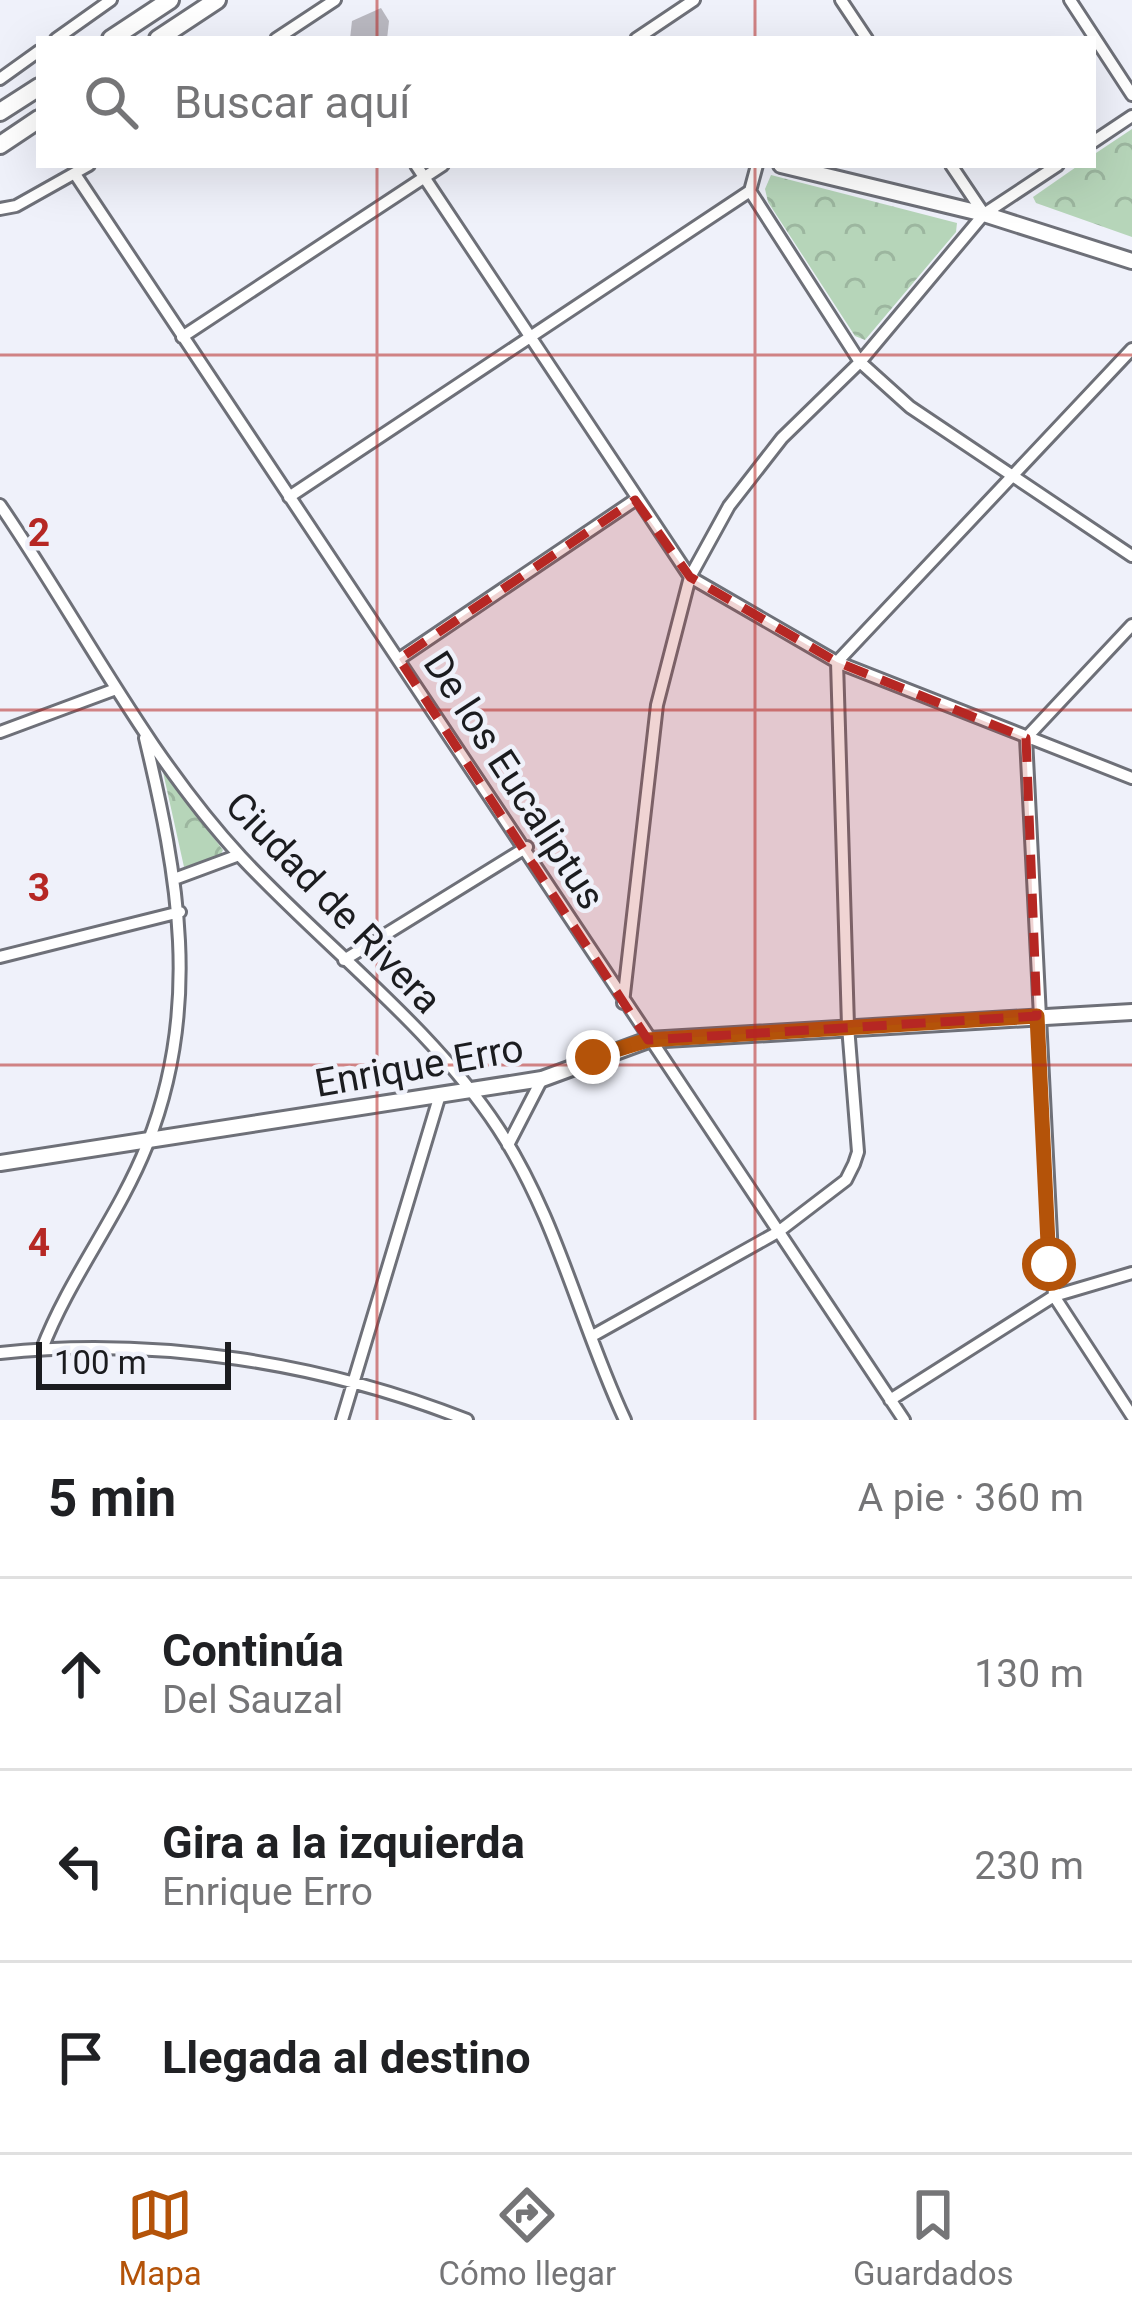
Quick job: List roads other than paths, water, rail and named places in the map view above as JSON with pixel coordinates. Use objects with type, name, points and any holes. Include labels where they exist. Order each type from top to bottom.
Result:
[{"type":"main road","points":[[169,36],[217,0]]},
{"type":"main road","points":[[116,36],[164,4]]},
{"type":"main road","points":[[0,112],[36,89]]},
{"type":"main road","points":[[0,145],[36,120]]},
{"type":"street","points":[[60,36],[111,0]]},
{"type":"street","points":[[281,36],[335,0]]},
{"type":"street","points":[[640,36],[694,0]]},
{"type":"street","points":[[841,0],[865,36]]},
{"type":"street","points":[[1070,0],[1093,36]]},
{"type":"street","points":[[164,4],[169,36]]},
{"type":"street","points":[[1096,40],[1132,95]]},
{"type":"street","points":[[0,79],[36,53]]},
{"type":"street","points":[[1096,140],[1132,116]]},
{"type":"street","points":[[0,209],[16,206],[84,168]]},
{"type":"street","points":[[418,168],[690,577],[837,662],[1132,778]]},
{"type":"street","points":[[182,337],[438,168]]},
{"type":"street","points":[[289,497],[750,190],[756,168]]},
{"type":"street","points":[[793,168],[984,214],[1132,261]]},
{"type":"street","points":[[953,168],[984,214]]},
{"type":"street","points":[[623,1003],[657,705],[690,577],[729,506],[782,438],[860,362],[984,214],[1053,168]]},
{"type":"street","name":"De los Eucaliptus","points":[[75,174],[904,1420]]},
{"type":"street","points":[[750,190],[860,362],[910,407],[1132,556]]},
{"type":"street","points":[[594,1335],[778,1232],[846,1180],[858,1152],[848,1026],[837,662],[1132,349]]},
{"type":"street","points":[[399,659],[635,500]]},
{"type":"street","name":"Ciudad de Rivera","points":[[0,505],[75,615],[144,734],[239,855],[471,1092],[508,1145],[594,1335],[625,1420]]},
{"type":"street","points":[[1132,625],[1026,738],[1054,1296],[1132,1416]]},
{"type":"street","points":[[0,732],[116,688]]},
{"type":"street","points":[[42,1349],[149,1142],[175,1015],[177,878],[144,734]]},
{"type":"street","points":[[344,959],[527,848]]},
{"type":"street","points":[[177,878],[239,855]]},
{"type":"street","points":[[0,957],[180,912]]},
{"type":"street","name":"Enrique Erro","points":[[0,1163],[542,1079],[648,1040],[1132,1012]]},
{"type":"street","points":[[508,1145],[542,1079]]},
{"type":"street","points":[[342,1420],[439,1098]]},
{"type":"street","points":[[890,1400],[1054,1296],[1132,1273]]},
{"type":"street","points":[[0,1354],[42,1349],[214,1357],[353,1384],[467,1420]]}]
